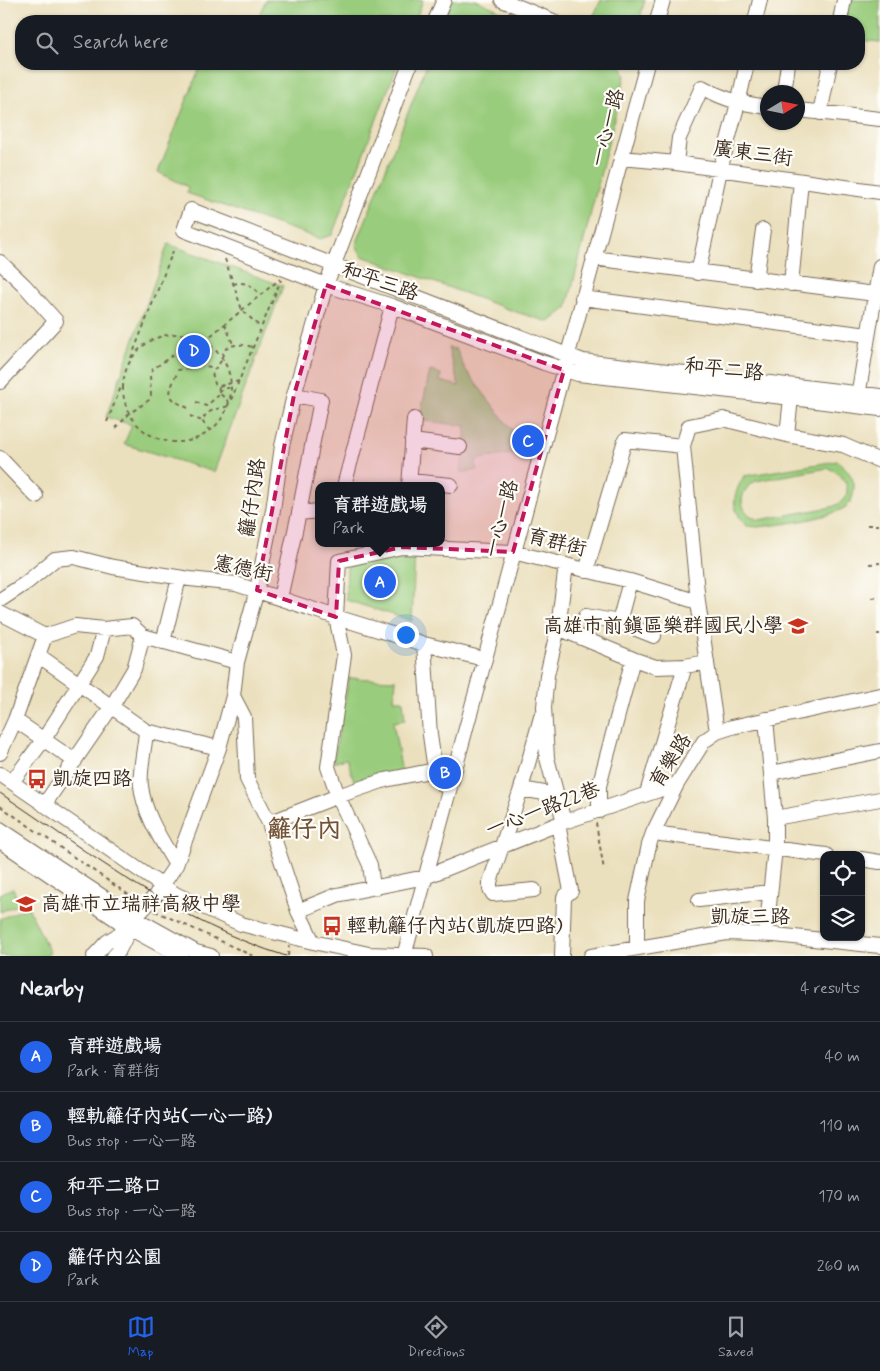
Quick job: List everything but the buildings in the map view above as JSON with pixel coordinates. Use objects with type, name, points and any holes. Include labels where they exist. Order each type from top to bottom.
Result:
[{"type":"street","points":[[428,15],[434,0]]},
{"type":"street","points":[[438,15],[444,0]]},
{"type":"street","points":[[502,0],[538,15]]},
{"type":"street","points":[[658,15],[662,0]]},
{"type":"street","points":[[756,15],[760,0]]},
{"type":"street","points":[[841,15],[844,0]]},
{"type":"street","name":"籬仔內路","points":[[132,923],[176,865],[219,748],[232,696],[237,662],[257,590],[273,510],[282,446],[294,395],[326,285],[408,70]]},
{"type":"street","name":"一心一路","points":[[404,956],[645,70]]},
{"type":"street","points":[[698,273],[720,170],[745,70]]},
{"type":"street","points":[[785,85],[787,70]]},
{"type":"street","points":[[820,112],[829,70]]},
{"type":"street","points":[[676,163],[679,138],[702,87],[722,98],[738,103],[760,106]]},
{"type":"street","points":[[805,111],[880,119]]},
{"type":"street","name":"廣東三街","points":[[621,158],[676,163],[880,192]]},
{"type":"street","points":[[791,284],[801,181]]},
{"type":"street","name":"和平三路","points":[[564,370],[392,306],[326,285],[184,230],[191,210],[568,355]]},
{"type":"street","points":[[756,280],[763,230]]},
{"type":"street","points":[[593,258],[698,273],[875,294]]},
{"type":"street","points":[[0,262],[24,285],[56,321],[0,382]]},
{"type":"street","points":[[858,399],[880,266]]},
{"type":"street","points":[[582,298],[868,335]]},
{"type":"street","points":[[345,482],[392,306]]},
{"type":"street","name":"和平二路","points":[[568,355],[583,360],[792,392]]},
{"type":"street","name":"和平二路","points":[[564,370],[578,374],[858,399],[880,396]]},
{"type":"street","points":[[787,435],[792,392]]},
{"type":"street","points":[[280,598],[321,400],[294,395]]},
{"type":"street","name":"和平二路","points":[[858,399],[880,410]]},
{"type":"street","points":[[410,482],[414,418]]},
{"type":"street","points":[[717,732],[698,602],[683,446],[689,426],[723,419],[787,435],[843,444],[880,461]]},
{"type":"street","points":[[586,571],[625,440],[683,446]]},
{"type":"street","points":[[412,441],[460,447]]},
{"type":"street","points":[[0,458],[36,496]]},
{"type":"street","points":[[445,485],[450,485]]},
{"type":"street","points":[[299,513],[315,511]]},
{"type":"street","name":"育群街","points":[[373,887],[370,865],[338,796],[328,767],[344,655],[336,617],[339,560],[394,547]]},
{"type":"street","name":"育群街","points":[[434,547],[513,552],[630,582],[698,602]]},
{"type":"street","name":"憲德街","points":[[0,600],[26,583],[55,559],[74,557],[113,567],[179,578],[236,584],[424,644],[484,660]]},
{"type":"street","points":[[562,956],[564,897],[571,892],[556,795],[547,758],[544,707],[547,675],[558,628],[566,565]]},
{"type":"street","points":[[163,642],[179,578]]},
{"type":"street","points":[[619,622],[630,582]]},
{"type":"street","points":[[0,613],[45,636],[75,626],[104,629],[132,626],[143,636],[237,662]]},
{"type":"street","points":[[586,616],[619,622],[654,636]]},
{"type":"street","points":[[558,628],[656,667],[685,666],[707,662]]},
{"type":"street","points":[[12,782],[44,739],[98,656],[104,629]]},
{"type":"street","points":[[0,753],[15,720],[45,636]]},
{"type":"street","points":[[44,805],[112,706],[134,669],[143,636]]},
{"type":"street","points":[[424,644],[434,770],[439,781],[449,790]]},
{"type":"street","points":[[38,655],[146,731],[219,748]]},
{"type":"street","points":[[597,812],[599,786],[633,659]]},
{"type":"street","points":[[646,793],[685,666]]},
{"type":"street","points":[[232,696],[244,717],[247,779],[269,824],[298,911],[313,942]]},
{"type":"street","name":"育樂路","points":[[637,947],[637,901],[649,845],[677,784],[704,741],[717,732],[766,719],[879,697]]},
{"type":"street","points":[[534,890],[493,894],[490,889],[490,882],[521,789],[544,707]]},
{"type":"street","points":[[766,719],[775,818],[775,848],[766,934]]},
{"type":"street","points":[[15,720],[75,761]]},
{"type":"street","points":[[146,731],[141,785],[145,805],[176,865]]},
{"type":"street","points":[[771,773],[880,751]]},
{"type":"street","points":[[269,824],[338,796],[385,780],[434,770]]},
{"type":"street","points":[[0,774],[177,895],[241,924],[368,954],[426,956]]},
{"type":"street","name":"一心一路22巷","points":[[298,911],[337,895],[425,877],[561,823],[677,784]]},
{"type":"street","points":[[521,789],[556,795]]},
{"type":"street","points":[[775,818],[880,799]]},
{"type":"street","points":[[0,829],[181,956]]},
{"type":"street","points":[[653,833],[820,854]]},
{"type":"street","points":[[0,841],[132,923],[196,952],[211,956]]},
{"type":"street","points":[[865,860],[880,862]]},
{"type":"street","points":[[699,900],[770,892]]},
{"type":"street","points":[[94,956],[107,942],[132,923]]},
{"type":"street","points":[[114,956],[118,952],[132,923]]},
{"type":"street","name":"凱旋三路","points":[[591,956],[618,953],[637,947],[727,933],[766,934],[880,946]]},
{"type":"path","points":[[129,363],[173,251]]},
{"type":"path","points":[[224,257],[242,310],[261,328]]},
{"type":"path","points":[[116,428],[130,414],[149,400],[151,396],[150,374],[153,369],[176,353],[192,351],[198,347],[282,278],[230,405],[219,422],[210,431],[188,441],[174,442],[161,440],[147,434],[139,428],[130,414],[124,399],[122,384]]},
{"type":"path","points":[[233,284],[243,282],[251,285],[261,295]]},
{"type":"path","points":[[225,324],[233,344]]},
{"type":"path","points":[[107,422],[122,384],[124,372],[129,363],[137,351],[149,342],[163,337],[178,335],[192,337],[204,342],[222,357],[231,383],[230,405]]},
{"type":"path","points":[[219,386],[215,384],[212,373],[216,369],[224,350],[233,344],[253,347]]},
{"type":"path","points":[[198,347],[201,364]]},
{"type":"path","points":[[187,352],[190,368]]},
{"type":"path","points":[[188,408],[174,402],[170,396],[170,390],[178,370],[201,364],[216,369]]},
{"type":"path","points":[[219,386],[240,381]]},
{"type":"path","points":[[206,406],[218,396],[219,386]]},
{"type":"path","points":[[218,392],[224,388],[231,388]]},
{"type":"path","points":[[218,392],[230,405]]},
{"type":"path","points":[[196,402],[206,406],[210,411]]},
{"type":"path","points":[[202,421],[204,415],[210,411],[230,405]]},
{"type":"path","points":[[190,416],[202,421],[210,431]]},
{"type":"path","points":[[868,525],[880,524]]},
{"type":"path","points":[[869,564],[880,562]]},
{"type":"path","points":[[872,598],[880,597]]},
{"type":"path","points":[[0,806],[146,907],[252,956]]},
{"type":"path","points":[[597,812],[604,870]]},
{"type":"path","points":[[288,954],[294,954]]},
{"type":"highlighted area","points":[[326,285],[564,370],[513,552],[402,547],[339,561],[336,617],[257,590],[294,395]]},
{"type":"green space","points":[[266,0],[423,0],[417,15],[259,15]]},
{"type":"green space","points":[[452,0],[476,0],[510,15],[446,15]]},
{"type":"green space","points":[[601,0],[645,0],[641,15],[594,15]]},
{"type":"green space","points":[[848,0],[880,0],[880,42],[865,41],[865,15],[845,15]]},
{"type":"green space","points":[[199,70],[396,70],[332,235],[320,239],[187,193],[188,187],[158,172]]},
{"type":"green space","points":[[425,70],[623,70],[625,76],[567,308],[549,322],[516,312],[362,256],[356,245]]},
{"type":"green space","points":[[168,244],[283,286],[214,472],[124,444],[132,425],[106,417]]},
{"type":"green space","points":[[448,348],[456,349],[465,369],[528,451],[476,460],[477,470],[461,473],[466,426],[419,420],[430,371],[441,374],[440,381],[459,386]]},
{"type":"green space","points":[[837,461],[846,468],[854,485],[849,504],[842,509],[820,517],[792,523],[758,527],[747,526],[741,520],[735,508],[735,496],[744,476]],"holes":[[[828,468],[845,481],[847,493],[840,503],[832,507],[759,520],[747,512],[742,502],[745,491],[756,481]]]},
{"type":"green space","points":[[415,552],[412,621],[346,600],[347,565]]},
{"type":"green space","points":[[349,678],[396,680],[394,700],[403,700],[405,720],[393,722],[402,773],[355,784],[347,759],[333,762]]},
{"type":"green space","points":[[13,888],[19,904],[0,912],[0,894]]},
{"type":"green space","points":[[28,907],[50,953],[45,956],[0,956],[0,919]]},
{"type":"tram line","points":[[0,793],[103,863],[173,906],[209,926],[286,956]]},
{"type":"place","name":"籬仔內公園","points":[[194,351]]},
{"type":"place","name":"和平二路口","points":[[528,441]]},
{"type":"place","name":"育群遊戲場","points":[[380,582]]},
{"type":"place","name":"高雄市前鎮區樂群國民小學","points":[[798,626]]},
{"type":"place","name":"輕軌籬仔內站(一心一路)","points":[[445,773]]},
{"type":"place","name":"凱旋四路","points":[[37,779]]},
{"type":"place","name":"高雄市立瑞祥高級中學","points":[[26,904]]},
{"type":"place","name":"輕軌籬仔內站(凱旋四路)","points":[[332,926]]},
{"type":"district","name":"籬仔內","points":[[304,830]]}]
